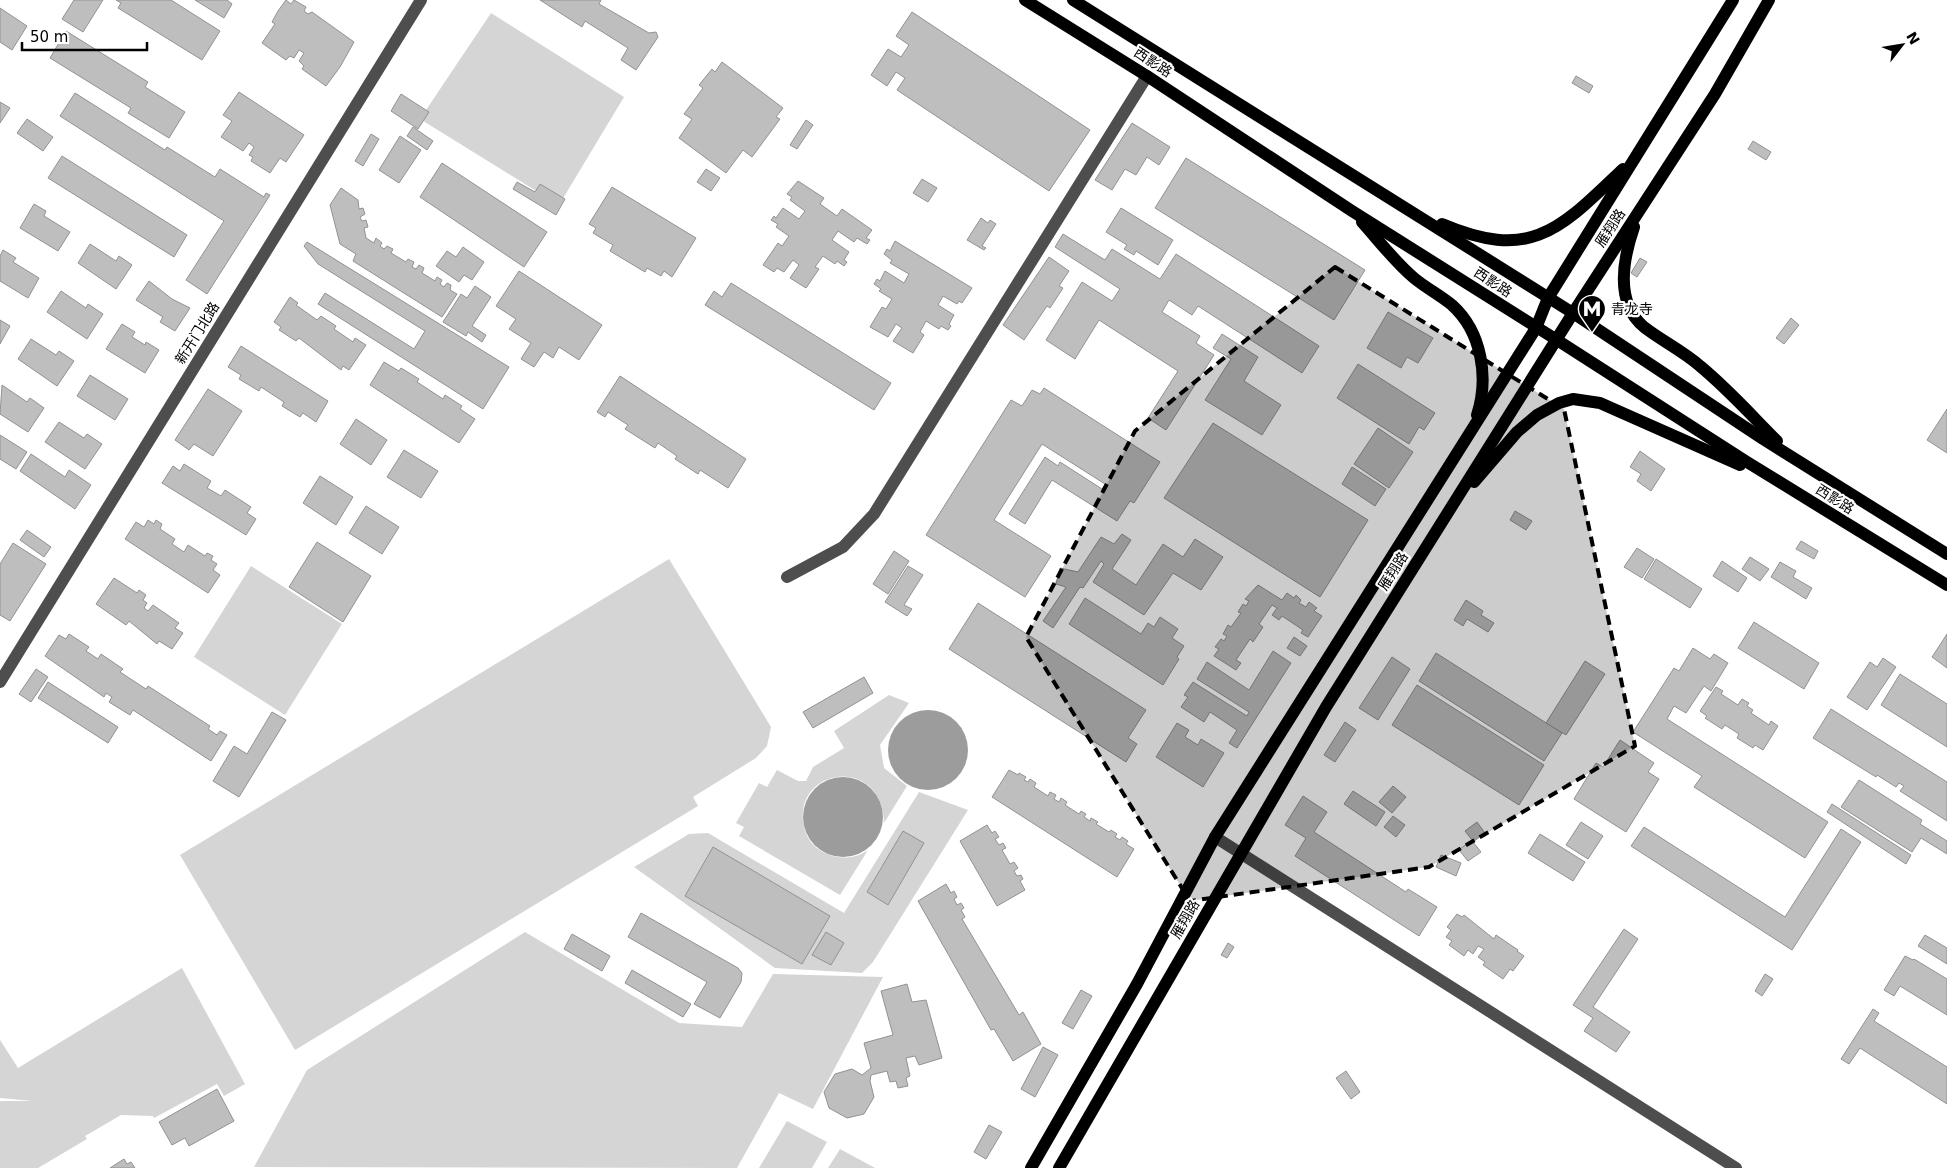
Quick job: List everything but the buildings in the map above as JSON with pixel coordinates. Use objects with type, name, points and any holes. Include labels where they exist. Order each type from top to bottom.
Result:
[{"type":"main road","name":"西影路","points":[[1025,0],[1147,76],[1352,211],[1536,328],[1779,482],[1947,585]]},
{"type":"main road","name":"西影路","points":[[1073,0],[1573,313],[1794,458],[1947,554]]},
{"type":"main road","name":"雁翔路","points":[[1031,1168],[1137,984],[1215,837],[1536,328],[1548,298],[1733,0]]},
{"type":"main road","name":"雁翔路","points":[[1059,1168],[1326,707],[1573,313],[1714,94],[1769,0]]},
{"type":"main road","points":[[1408,210],[1486,240],[1503,241],[1536,236],[1557,227],[1570,218],[1635,157]]},
{"type":"main road","points":[[1641,207],[1630,238],[1624,265],[1624,293],[1632,314],[1644,327],[1688,355],[1794,458]]},
{"type":"main road","points":[[1352,211],[1399,265],[1416,280],[1450,303],[1468,322],[1478,350],[1483,384],[1481,401],[1472,430]]},
{"type":"main road","points":[[1448,512],[1527,423],[1549,408],[1572,399],[1600,403],[1779,482]]},
{"type":"street","name":"新开门北路","points":[[0,682],[420,0]]},
{"type":"street","points":[[787,577],[844,547],[874,514],[1147,76]]},
{"type":"street","points":[[1215,837],[1736,1168]]},
{"type":"highlighted area","points":[[1335,267],[1564,409],[1635,746],[1429,867],[1190,901],[1026,637],[1135,431]]},
{"type":"shaded area","points":[[491,13],[624,97],[559,205],[420,119]]},
{"type":"shaded area","points":[[669,559],[771,727],[767,746],[756,758],[693,797],[698,806],[295,1050],[180,855]]},
{"type":"shaded area","points":[[251,566],[342,624],[285,715],[194,657]]},
{"type":"shaded area","points":[[889,695],[909,703],[880,745],[884,768],[907,786],[884,823],[880,801],[869,786],[855,778],[839,777],[823,781],[811,791],[804,807],[805,831],[818,849],[836,857],[847,858],[868,850],[840,895],[739,836],[744,827],[736,823],[759,783],[767,787],[777,770],[798,781],[806,781],[813,767],[844,748],[834,731]]},
{"type":"shaded area","points":[[928,710],[943,713],[956,722],[965,735],[968,750],[965,765],[956,778],[943,787],[928,790],[913,787],[900,778],[891,765],[888,750],[891,735],[900,722],[913,713]]},
{"type":"shaded area","points":[[843,777],[858,780],[871,789],[880,802],[883,817],[880,832],[871,845],[858,854],[843,857],[828,854],[815,845],[806,832],[803,817],[806,802],[815,789],[828,780]]},
{"type":"shaded area","points":[[919,792],[968,810],[873,962],[862,973],[775,968],[634,867],[689,834],[708,833],[844,913]]},
{"type":"shaded area","points":[[525,932],[679,1023],[742,1027],[773,974],[883,977],[813,1109],[779,1093],[737,1168],[254,1167],[307,1070]]},
{"type":"shaded area","points":[[182,968],[245,1084],[224,1096],[217,1084],[154,1118],[153,1116],[121,1115],[85,1136],[87,1139],[38,1168],[0,1168],[0,1101],[32,1101],[0,1098],[0,1040],[18,1068]]},
{"type":"shaded area","points":[[787,1121],[827,1142],[812,1168],[759,1168]]},
{"type":"shaded area","points":[[840,1149],[875,1168],[828,1168]]},
{"type":"place","name":"青龙寺","points":[[1592,333]]}]
